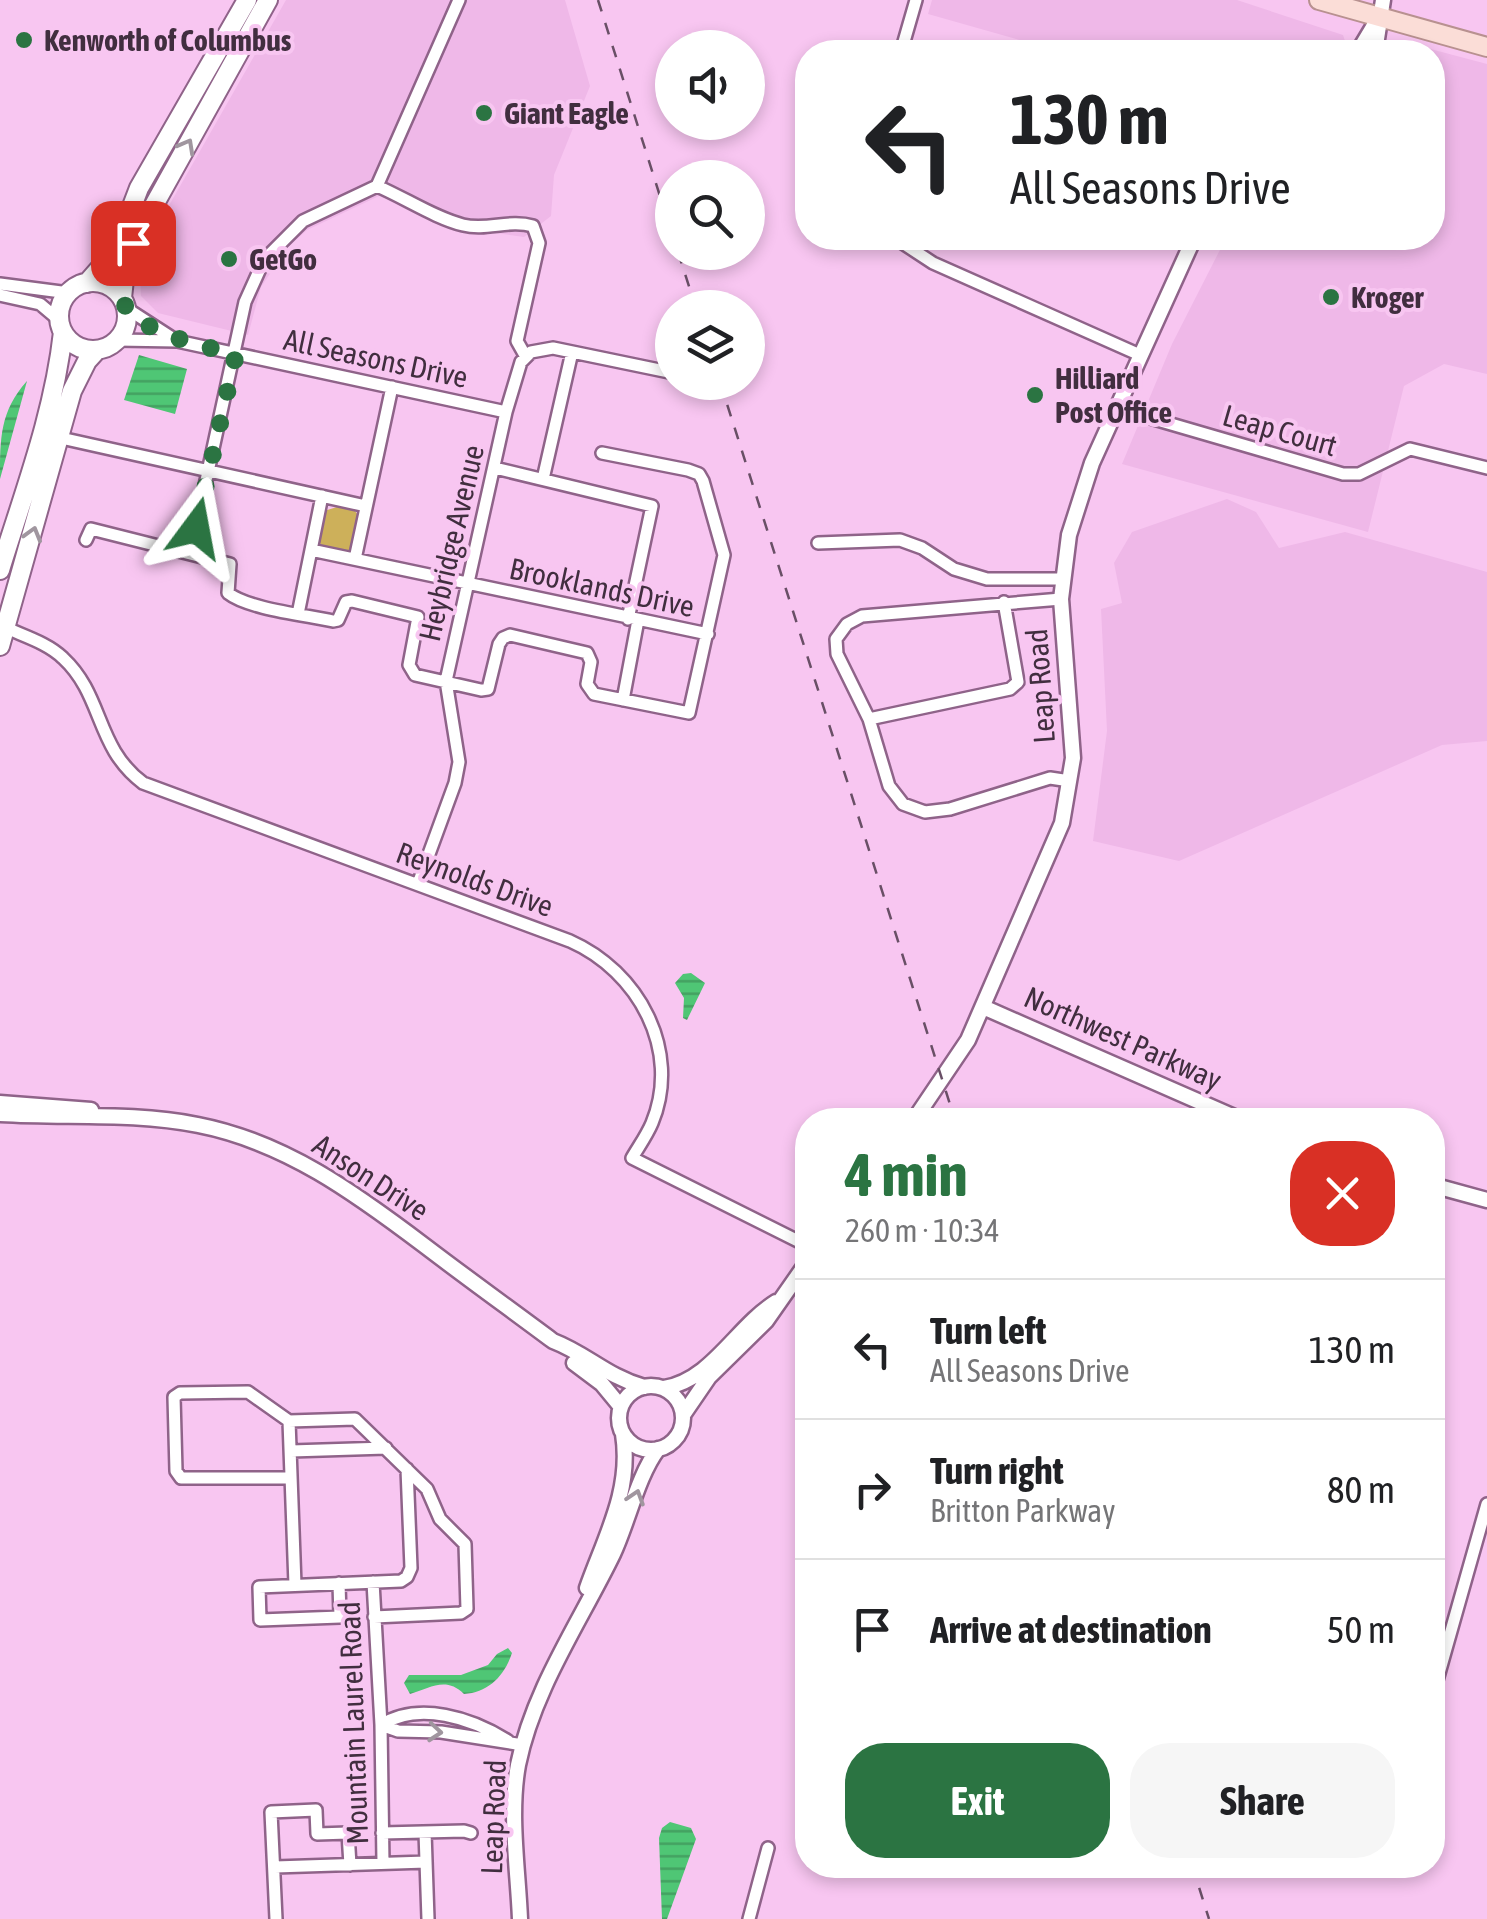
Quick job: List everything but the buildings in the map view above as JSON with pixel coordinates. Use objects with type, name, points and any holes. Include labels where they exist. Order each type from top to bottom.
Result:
[{"type":"main road","points":[[0,570],[60,366],[63,300],[68,292],[87,283],[115,252],[142,182],[247,0]]},
{"type":"main road","points":[[2,633],[78,378],[98,350],[117,340],[124,330],[125,270],[133,243],[268,0]]},
{"type":"main road","points":[[1319,0],[1381,8],[1487,47]]},
{"type":"main road","points":[[87,283],[107,285],[124,303]]},
{"type":"main road","points":[[61,326],[81,348],[98,350]]},
{"type":"street","points":[[190,554],[245,302],[264,260],[303,221],[378,186],[459,0]]},
{"type":"street","points":[[904,40],[916,0]]},
{"type":"street","points":[[1364,40],[1381,8]]},
{"type":"street","points":[[1376,40],[1381,8]]},
{"type":"street","points":[[378,186],[465,226],[493,226],[514,220],[533,226],[539,243],[517,341],[526,357],[540,349],[572,352],[655,369]]},
{"type":"street","points":[[913,250],[933,263],[1140,355]]},
{"type":"street","name":"Leap Road","points":[[923,1108],[958,1059],[1053,847],[1070,781],[1073,730],[1061,599],[1069,534],[1082,489],[1116,408],[1188,250]]},
{"type":"street","points":[[0,284],[68,292]]},
{"type":"street","points":[[0,294],[40,304],[61,326]]},
{"type":"street","name":"All Seasons Drive","points":[[124,303],[177,341]]},
{"type":"street","name":"All Seasons Drive","points":[[117,340],[177,341],[506,412]]},
{"type":"street","points":[[543,479],[572,352]]},
{"type":"street","name":"Heybridge Avenue","points":[[418,884],[455,783],[459,762],[446,681],[506,412],[526,357]]},
{"type":"street","points":[[355,559],[392,387]]},
{"type":"street","name":"Leap Court","points":[[1116,408],[1343,474],[1359,474],[1410,449],[1487,468]]},
{"type":"street","points":[[60,438],[366,506]]},
{"type":"street","points":[[86,540],[91,528],[230,564],[226,588],[232,597],[298,614],[338,620],[346,602],[352,601],[418,618],[410,671],[488,689],[499,644],[510,635],[587,653],[591,662],[588,690],[688,713],[724,556],[699,474],[602,453]]},
{"type":"street","points":[[495,468],[652,506],[623,700]]},
{"type":"street","points":[[298,614],[322,496]]},
{"type":"street","points":[[818,543],[900,540],[922,548],[954,569],[987,579],[1062,579]]},
{"type":"street","name":"Brooklands Drive","points":[[311,550],[708,634]]},
{"type":"street","points":[[1061,599],[862,616],[847,624],[836,639],[838,654],[868,719],[889,786],[903,804],[925,812],[950,809],[1050,778],[1070,781]]},
{"type":"street","points":[[868,719],[1010,690],[1018,682],[1004,602]]},
{"type":"street","name":"Reynolds Drive","points":[[2,633],[56,652],[73,668],[92,700],[114,755],[143,783],[592,950],[638,995],[652,1025],[659,1057],[654,1114],[632,1158],[795,1240]]},
{"type":"street","name":"Northwest Parkway","points":[[983,1007],[1214,1108]]},
{"type":"street","name":"Anson Drive","points":[[0,1103],[72,1107],[212,1128],[261,1144],[306,1164],[377,1210],[553,1341],[610,1375],[644,1386]]},
{"type":"street","name":"Anson Drive","points":[[0,1114],[131,1117]]},
{"type":"street","points":[[1445,1189],[1487,1200]]},
{"type":"street","points":[[776,1302],[753,1316],[694,1377],[664,1388],[644,1386],[630,1394],[619,1416],[623,1434],[638,1447],[658,1449],[677,1437],[683,1415],[698,1390],[766,1321],[795,1278]]},
{"type":"street","name":"Anson Drive","points":[[553,1341],[559,1351],[602,1384],[621,1408]]},
{"type":"street","points":[[664,1388],[677,1399],[683,1415]]},
{"type":"street","points":[[291,1478],[180,1478],[176,1471],[174,1396],[248,1392],[289,1421],[355,1419],[433,1497],[440,1519],[465,1544],[467,1609],[461,1613],[374,1617]]},
{"type":"street","points":[[289,1421],[295,1586]]},
{"type":"street","name":"Leap Road","points":[[583,1609],[622,1492],[626,1452],[623,1434]]},
{"type":"street","points":[[290,1451],[386,1448]]},
{"type":"street","name":"Leap Road","points":[[520,1919],[516,1743],[622,1534],[646,1464],[658,1449]]},
{"type":"street","points":[[339,1583],[340,1617],[260,1620],[259,1587],[339,1583],[401,1581],[410,1568],[407,1469]]},
{"type":"street","points":[[1445,1652],[1487,1504]]},
{"type":"street","name":"Mountain Laurel Road","points":[[373,1582],[383,1863]]},
{"type":"street","points":[[381,1726],[396,1716],[432,1714],[470,1723],[516,1743]]},
{"type":"street","points":[[276,1919],[271,1812],[316,1810],[317,1834],[348,1833],[350,1865]]},
{"type":"street","points":[[382,1833],[464,1830],[471,1834]]},
{"type":"street","points":[[426,1832],[428,1919]]},
{"type":"street","points":[[749,1919],[768,1848]]},
{"type":"street","points":[[274,1867],[426,1862]]},
{"type":"shaded area","points":[[286,0],[565,0],[590,86],[554,175],[551,216],[524,237],[462,228],[379,196],[307,230],[288,247],[261,287],[248,335],[158,313],[141,296],[140,274],[163,216]]},
{"type":"shaded area","points":[[932,0],[1237,0],[1343,35],[1345,40],[1020,40],[928,14]]},
{"type":"shaded area","points":[[1445,53],[1487,64],[1487,374],[1444,364],[1404,386],[1368,532],[1122,464],[1172,344],[1220,250],[1445,250]]},
{"type":"shaded area","points":[[139,355],[187,369],[175,414],[124,400]]},
{"type":"shaded area","points":[[27,381],[0,479],[3,426],[11,403]]},
{"type":"shaded area","points":[[1227,499],[1256,512],[1279,548],[1345,532],[1487,572],[1487,741],[1442,745],[1179,861],[1093,841],[1107,731],[1101,609],[1122,603],[1114,563],[1132,532]]},
{"type":"shaded area","points":[[337,507],[358,515],[352,548],[346,552],[325,549],[318,541],[324,511]]},
{"type":"shaded area","points":[[691,973],[705,983],[687,1020],[683,1018],[684,998],[675,983],[683,974]]},
{"type":"shaded area","points":[[508,1648],[512,1653],[504,1669],[494,1682],[480,1690],[464,1694],[444,1685],[410,1694],[404,1683],[409,1675],[461,1675],[488,1665]]},
{"type":"shaded area","points":[[670,1822],[691,1828],[696,1839],[667,1919],[662,1919],[659,1838],[662,1828]]},
{"type":"railway","points":[[598,0],[655,180]]},
{"type":"railway","points":[[684,270],[690,290]]},
{"type":"railway","points":[[726,400],[951,1108]]},
{"type":"railway","points":[[1196,1878],[1209,1919]]},
{"type":"place","name":"Kenworth of Columbus","points":[[24,40]]},
{"type":"place","name":"Giant Eagle","points":[[484,113]]},
{"type":"place","name":"GetGo","points":[[229,259]]},
{"type":"place","name":"Kroger","points":[[1331,297]]},
{"type":"place","name":"Hilliard Post Office","points":[[1035,395]]},
{"type":"route","points":[[133,243],[125,270],[122,298],[126,308],[177,341],[236,354],[196,528]]}]
